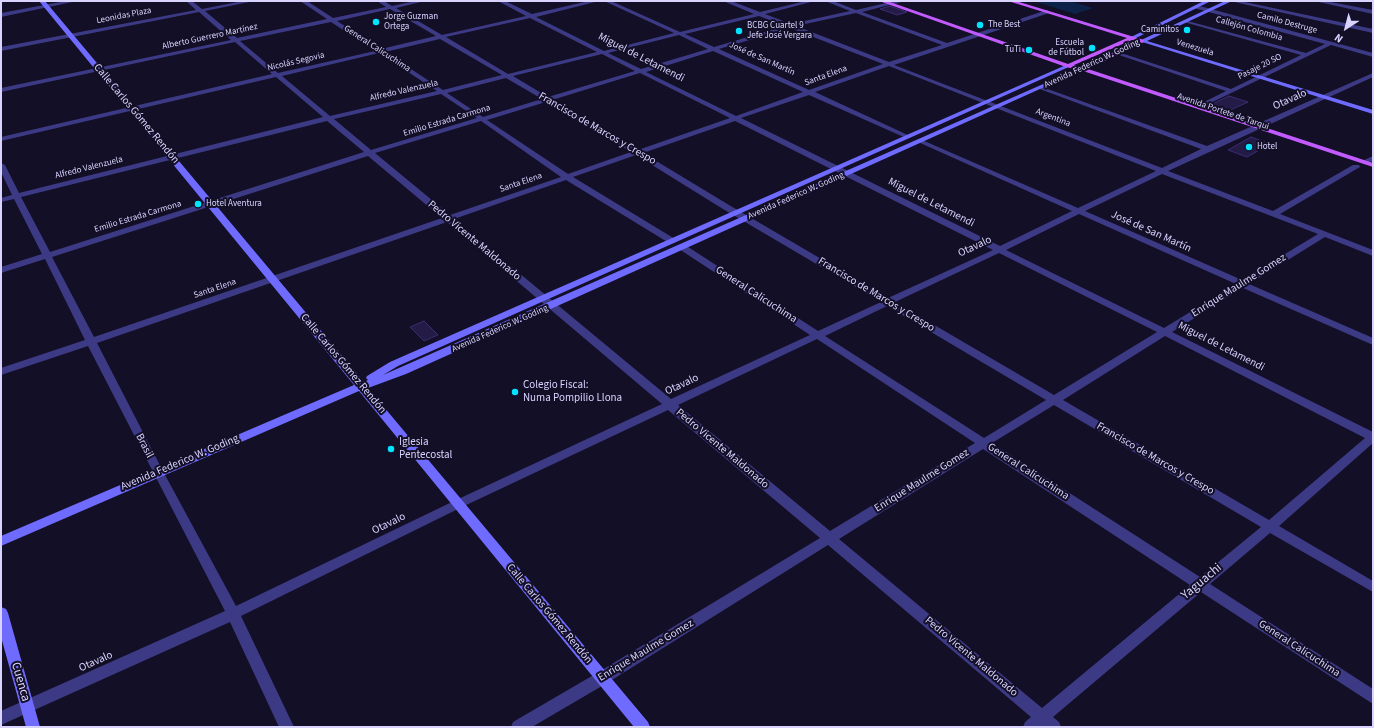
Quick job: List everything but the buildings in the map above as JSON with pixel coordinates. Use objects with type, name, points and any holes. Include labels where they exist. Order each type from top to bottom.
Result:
[{"type":"main road","name":"Avenida Portete de Tarqui","points":[[882,1],[1254,129],[1373,165]]},
{"type":"main road","name":"Venezuela","points":[[1012,1],[1142,41]]},
{"type":"main road","name":"Avenida Federico W. Goding","points":[[1068,66],[1132,38]]},
{"type":"main road","name":"Avenida Federico W. Goding","points":[[1080,70],[1142,41]]},
{"type":"main road","name":"Avenida Portete de Tarqui","points":[[1080,70],[1198,107],[1356,167],[1373,172]]},
{"type":"street","points":[[1,15],[44,4],[74,1]]},
{"type":"street","name":"Pedro Vicente Maldonado","points":[[189,1],[1054,727]]},
{"type":"street","name":"Leonidas Plaza","points":[[1,49],[251,1]]},
{"type":"street","name":"General Calicuchima","points":[[303,1],[442,92],[567,177],[672,241]]},
{"type":"street","name":"Francisco de Marcos y Crespo","points":[[380,1],[440,38],[638,153],[734,212],[1373,587]]},
{"type":"street","name":"Alberto Guerrero Martínez","points":[[1,90],[422,1]]},
{"type":"street","name":"Miguel de Letamendi","points":[[501,1],[1373,437]]},
{"type":"street","name":"Nicolás Segovia","points":[[1,139],[278,76],[596,1]]},
{"type":"street","name":"José de San Martín","points":[[607,1],[908,137]]},
{"type":"street","name":"Argentina","points":[[726,1],[887,65],[1373,253]]},
{"type":"street","name":"Alfredo Valenzuela","points":[[1,200],[328,118],[442,92],[812,1]]},
{"type":"street","points":[[828,1],[947,45]]},
{"type":"street","name":"Emilio Estrada Carmona","points":[[1,270],[369,153],[716,50],[791,26],[902,1]]},
{"type":"street","name":"Avenida Federico W. Goding","points":[[1132,38],[1208,1]]},
{"type":"street","name":"Avenida Federico W. Goding","points":[[1142,41],[1229,1]]},
{"type":"street","points":[[1233,1],[1373,31]]},
{"type":"street","points":[[1318,1],[1373,12]]},
{"type":"street","points":[[1342,6],[1348,1]]},
{"type":"street","name":"Calle Carlos Gómez Rendón","points":[[44,4],[643,727]]},
{"type":"street","name":"Camilo Destruge","points":[[1196,7],[1373,55]]},
{"type":"street","name":"Santa Elena","points":[[1,372],[272,280],[977,34],[1047,12]]},
{"type":"street","name":"Callejón Colombia","points":[[1186,21],[1306,55]]},
{"type":"street","name":"Venezuela","points":[[1142,41],[1373,112]]},
{"type":"street","name":"Pasaje 20 SO","points":[[1198,107],[1329,44]]},
{"type":"street","points":[[1116,53],[1232,91]]},
{"type":"street","name":"Avenida Federico W. Goding","points":[[547,302],[734,212],[1068,66]]},
{"type":"street","name":"Avenida Federico W. Goding","points":[[1,541],[360,386],[394,364],[682,247],[1080,70]]},
{"type":"street","name":"Otavalo","points":[[1,718],[233,614],[458,504],[886,301],[999,250],[1077,211],[1163,172],[1207,149],[1373,75]]},
{"type":"street","points":[[1040,88],[1207,149]]},
{"type":"street","name":"José de San Martín","points":[[920,141],[1373,342]]},
{"type":"street","points":[[1364,162],[1373,158]]},
{"type":"street","name":"Brasil","points":[[1,165],[158,472],[233,614],[287,727]]},
{"type":"street","points":[[1274,214],[1356,167]]},
{"type":"street","name":"Enrique Maulme Gomez","points":[[518,727],[602,678],[1324,234]]},
{"type":"street","name":"General Calicuchima","points":[[682,247],[1373,697]]},
{"type":"street","name":"Yaguachi","points":[[1030,727],[1270,526],[1373,437]]},
{"type":"street","name":"Cuenca","points":[[1,614],[33,727]]},
{"type":"water","points":[[1033,1],[1069,1],[1093,8],[1075,14]]},
{"type":"place","name":"Jorge Guzman Ortega","points":[[376,22]]},
{"type":"place","name":"The Best","points":[[980,25]]},
{"type":"place","name":"Caminitos","points":[[1187,30]]},
{"type":"place","name":"BCBG Cuartel 9 Jefe José Vergara","points":[[739,31]]},
{"type":"place","name":"Escuela de Fútbol","points":[[1092,48]]},
{"type":"place","name":"TuTi","points":[[1029,50]]},
{"type":"place","name":"Hotel","points":[[1249,147]]},
{"type":"place","name":"Hotel Aventura","points":[[198,204]]},
{"type":"place","name":"Colegio Fiscal: Numa Pompilio Llona","points":[[515,392]]},
{"type":"place","name":"Iglesia Pentecostal","points":[[391,449]]}]
